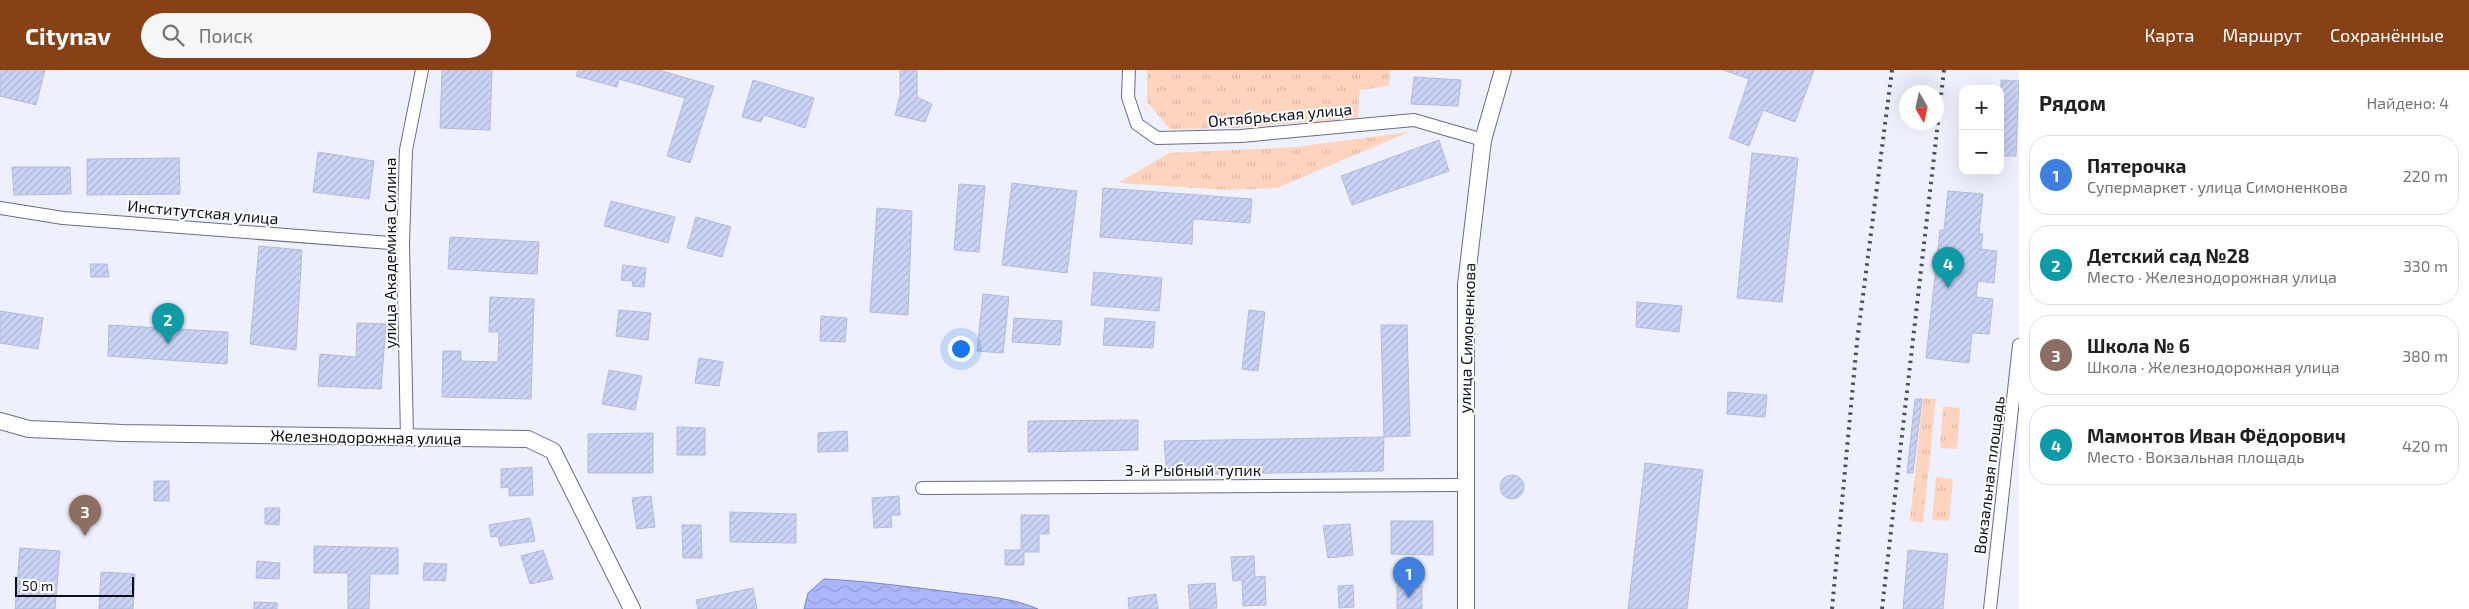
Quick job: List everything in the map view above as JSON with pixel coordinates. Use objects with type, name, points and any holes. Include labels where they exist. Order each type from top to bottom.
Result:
[{"type":"street","name":"улица Академика Силина","points":[[408,438],[403,244],[406,150],[422,70]]},
{"type":"street","name":"Октябрьская улица","points":[[1129,70],[1128,97],[1137,124],[1157,138],[1241,136],[1414,120],[1483,140]]},
{"type":"street","name":"улица Симоненкова","points":[[1466,609],[1464,485],[1466,285],[1483,140],[1503,70]]},
{"type":"street","name":"Институтская улица","points":[[0,208],[63,218],[403,244]]},
{"type":"street","name":"Вокзальная площадь","points":[[1990,609],[2015,396],[2019,345]]},
{"type":"street","name":"Железнодорожная улица","points":[[0,421],[29,428],[123,433],[528,440],[554,451],[632,609]]},
{"type":"street","name":"3-й Рыбный тупик","points":[[922,488],[1464,485]]},
{"type":"green space","points":[[1147,70],[1390,70],[1389,86],[1360,90],[1358,118],[1236,128],[1170,129],[1147,102]]},
{"type":"green space","points":[[1409,132],[1277,188],[1228,190],[1118,183],[1169,153],[1296,147]]},
{"type":"green space","points":[[1923,398],[1936,399],[1923,523],[1910,521]]},
{"type":"green space","points":[[1943,406],[1960,408],[1957,449],[1940,448]]},
{"type":"green space","points":[[1936,477],[1953,479],[1949,521],[1932,520]]},
{"type":"water","points":[[824,579],[888,584],[995,598],[1017,602],[1038,609],[804,609],[808,593]]},
{"type":"building","points":[[0,70],[45,70],[36,105],[0,96]]},
{"type":"building","points":[[442,70],[492,70],[490,130],[440,128]]},
{"type":"building","points":[[578,70],[659,70],[714,86],[690,163],[667,156],[685,98],[619,79],[617,87],[576,76]]},
{"type":"building","points":[[900,70],[917,70],[917,97],[932,104],[925,122],[895,115],[900,96]]},
{"type":"building","points":[[1723,70],[1814,70],[1795,122],[1763,110],[1749,146],[1729,138],[1749,79]]},
{"type":"building","points":[[1414,77],[1461,80],[1458,106],[1411,104]]},
{"type":"building","points":[[753,80],[814,98],[805,128],[764,115],[761,122],[742,117]]},
{"type":"building","points":[[2001,80],[2019,81],[2016,156],[2004,156],[2004,85],[2001,85]]},
{"type":"building","points":[[1439,140],[1449,171],[1352,205],[1341,176]]},
{"type":"building","points":[[318,152],[374,161],[369,199],[313,192]]},
{"type":"building","points":[[1752,153],[1798,158],[1782,302],[1737,298]]},
{"type":"building","points":[[179,158],[180,194],[87,195],[87,159]]},
{"type":"building","points":[[12,167],[70,167],[71,194],[14,195]]},
{"type":"building","points":[[1012,183],[1077,191],[1067,273],[1002,265]]},
{"type":"building","points":[[959,184],[985,186],[979,252],[954,250]]},
{"type":"building","points":[[1103,188],[1252,199],[1250,223],[1193,219],[1192,244],[1100,237]]},
{"type":"building","points":[[1948,191],[1983,194],[1979,234],[1983,234],[1981,249],[1997,251],[1994,283],[1978,281],[1976,297],[1993,299],[1989,334],[1972,333],[1969,363],[1926,358],[1940,230],[1944,230]]},
{"type":"building","points":[[611,201],[675,217],[668,243],[604,226]]},
{"type":"building","points":[[877,208],[912,211],[908,315],[870,312]]},
{"type":"building","points":[[696,217],[731,227],[722,257],[687,248]]},
{"type":"building","points":[[450,237],[539,242],[537,274],[448,269]]},
{"type":"building","points":[[259,246],[302,250],[296,350],[250,344]]},
{"type":"building","points":[[90,264],[107,264],[109,277],[91,277]]},
{"type":"building","points":[[623,265],[646,268],[644,287],[632,286],[633,281],[621,280]]},
{"type":"building","points":[[1094,272],[1162,278],[1159,311],[1091,305]]},
{"type":"building","points":[[983,294],[1009,297],[1003,353],[977,351]]},
{"type":"building","points":[[490,297],[534,299],[531,399],[442,397],[443,351],[461,351],[461,361],[498,362],[499,332],[489,332]]},
{"type":"building","points":[[1637,302],[1682,306],[1679,332],[1636,327]]},
{"type":"building","points":[[619,310],[651,313],[648,340],[616,336]]},
{"type":"building","points":[[1249,310],[1265,312],[1258,371],[1242,369]]},
{"type":"building","points":[[0,311],[43,318],[38,349],[0,343]]},
{"type":"building","points":[[821,316],[847,318],[845,342],[820,341]]},
{"type":"building","points":[[1014,318],[1062,321],[1060,345],[1012,342]]},
{"type":"building","points":[[1105,318],[1155,322],[1153,348],[1103,345]]},
{"type":"building","points":[[357,323],[386,324],[381,389],[318,386],[320,354],[356,357]]},
{"type":"building","points":[[109,325],[228,332],[227,364],[108,356]]},
{"type":"building","points":[[1381,325],[1407,325],[1410,436],[1384,437]]},
{"type":"building","points":[[699,358],[723,362],[719,386],[695,383]]},
{"type":"building","points":[[609,370],[642,376],[635,410],[602,404]]},
{"type":"building","points":[[1728,392],[1767,395],[1765,417],[1727,414]]},
{"type":"building","points":[[1915,399],[1922,399],[1913,473],[1907,473]]},
{"type":"building","points":[[1138,420],[1138,450],[1028,452],[1028,421]]},
{"type":"building","points":[[677,427],[705,428],[705,455],[677,455]]},
{"type":"building","points":[[847,431],[848,451],[818,452],[818,433]]},
{"type":"building","points":[[653,433],[653,473],[588,473],[588,434]]},
{"type":"building","points":[[1384,437],[1383,471],[1167,475],[1164,441]]},
{"type":"building","points":[[1645,463],[1703,470],[1687,609],[1628,609]]},
{"type":"building","points":[[532,467],[533,495],[509,496],[509,487],[501,488],[501,469]]},
{"type":"building","points":[[1512,475],[1517,476],[1523,482],[1523,492],[1517,498],[1512,499],[1507,498],[1501,492],[1500,487],[1501,482],[1507,476]]},
{"type":"building","points":[[154,481],[169,481],[169,501],[154,501]]},
{"type":"building","points":[[651,496],[655,527],[637,529],[632,498]]},
{"type":"building","points":[[899,496],[900,515],[891,515],[892,527],[874,528],[872,498]]},
{"type":"building","points":[[265,508],[280,508],[279,525],[265,524]]},
{"type":"building","points":[[730,512],[796,514],[796,543],[730,542]]},
{"type":"building","points":[[1021,515],[1049,515],[1049,534],[1039,534],[1039,552],[1024,552],[1024,565],[1005,565],[1005,550],[1021,550]]},
{"type":"building","points":[[530,518],[535,541],[500,546],[498,536],[491,537],[489,525]]},
{"type":"building","points":[[1391,521],[1433,521],[1433,555],[1391,554]]},
{"type":"building","points":[[1350,524],[1353,555],[1328,558],[1323,526]]},
{"type":"building","points":[[682,525],[701,525],[702,558],[683,558]]},
{"type":"building","points":[[314,546],[398,548],[398,574],[370,574],[369,609],[348,609],[348,573],[314,573]]},
{"type":"building","points":[[20,548],[60,551],[55,609],[15,609]]},
{"type":"building","points":[[543,550],[553,579],[530,584],[521,556]]},
{"type":"building","points":[[1908,550],[1948,554],[1943,609],[1903,609]]},
{"type":"building","points":[[1254,556],[1255,577],[1265,576],[1266,605],[1243,606],[1242,580],[1233,581],[1231,557]]},
{"type":"building","points":[[257,561],[280,563],[279,579],[256,578]]},
{"type":"building","points":[[424,563],[447,564],[445,581],[423,580]]},
{"type":"building","points":[[101,572],[135,574],[133,609],[99,609]]},
{"type":"building","points":[[1215,583],[1217,608],[1190,609],[1188,585]]},
{"type":"building","points":[[1353,585],[1354,607],[1339,608],[1338,586]]},
{"type":"building","points":[[1397,586],[1422,586],[1422,609],[1397,609]]},
{"type":"building","points":[[753,588],[757,609],[698,609],[696,600]]},
{"type":"building","points":[[1156,594],[1158,609],[1129,609],[1128,598]]},
{"type":"building","points":[[254,602],[277,603],[277,609],[254,609]]},
{"type":"railway","points":[[1832,609],[1857,342],[1892,70]]},
{"type":"railway","points":[[1882,609],[1944,70]]},
{"type":"place","name":"Мамонтов Иван Фёдорович","points":[[1948,288]]},
{"type":"place","name":"Детский сад №28","points":[[168,344]]},
{"type":"place","name":"Школа № 6","points":[[85,536]]},
{"type":"place","name":"Пятерочка","points":[[1409,598]]}]
